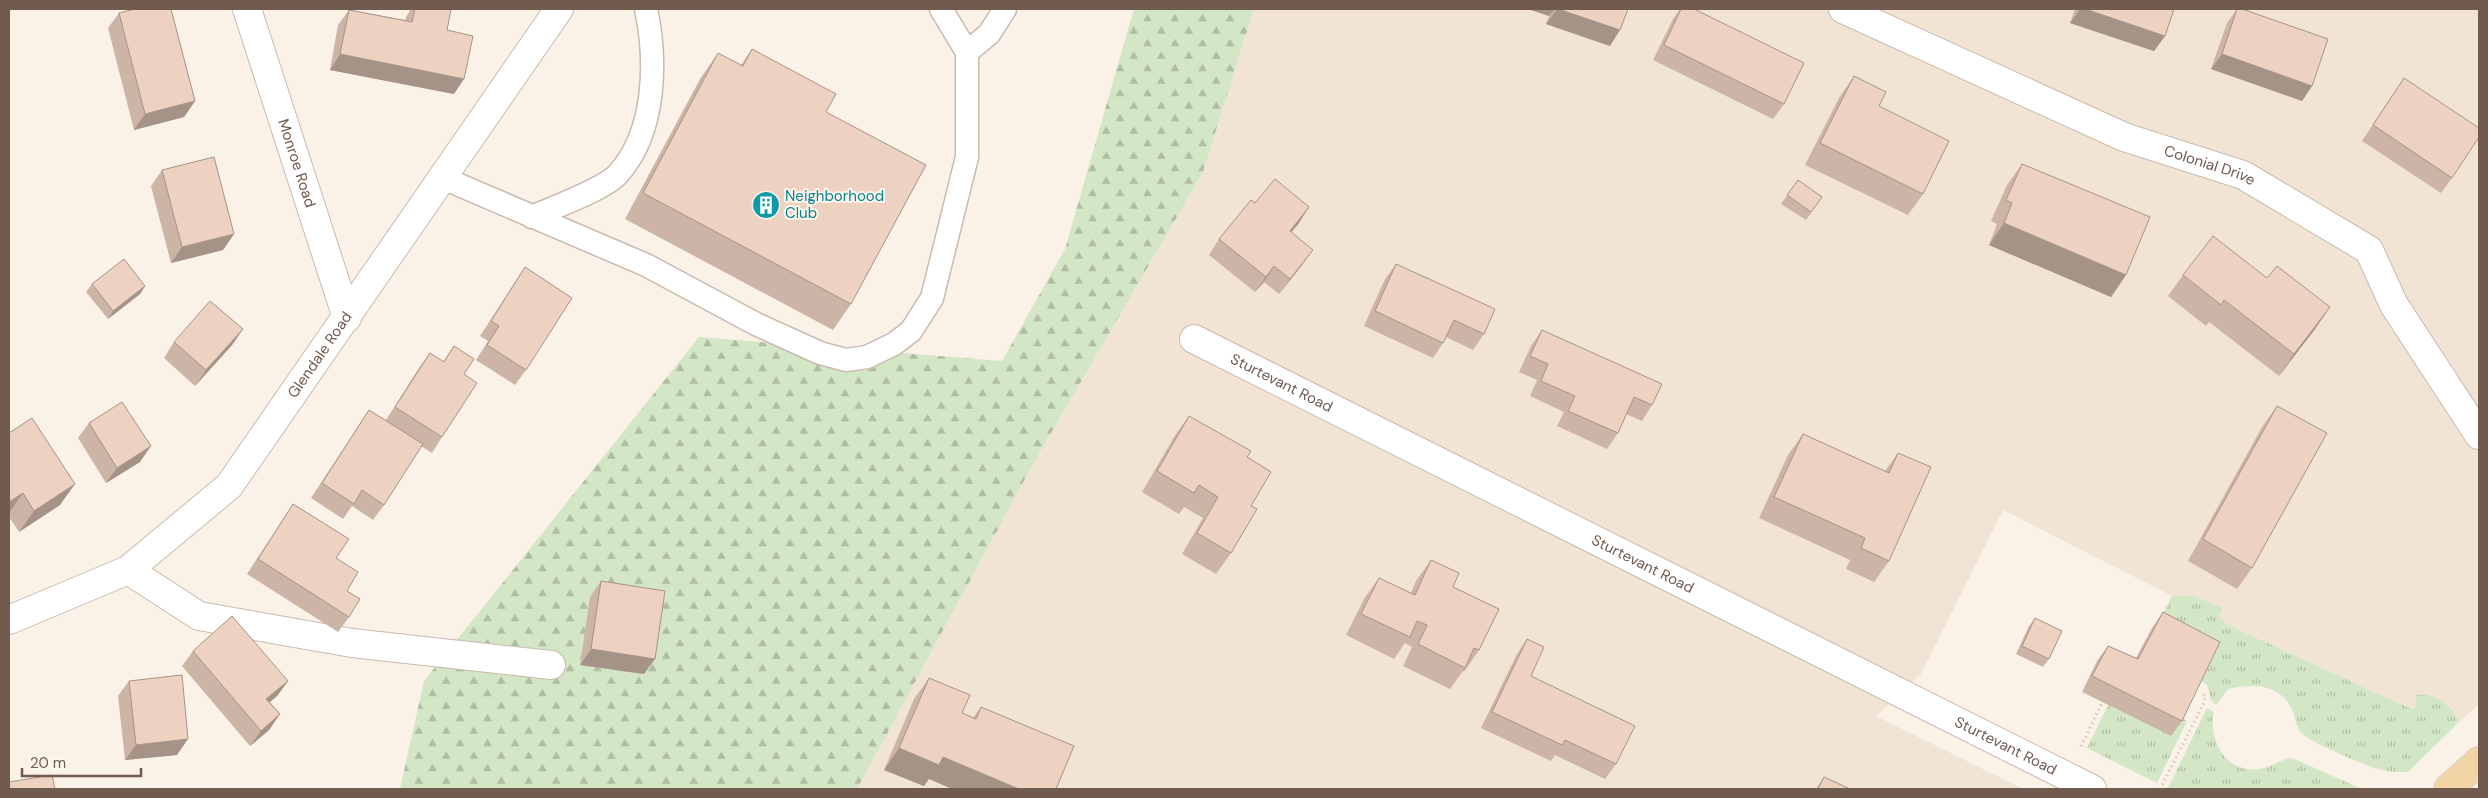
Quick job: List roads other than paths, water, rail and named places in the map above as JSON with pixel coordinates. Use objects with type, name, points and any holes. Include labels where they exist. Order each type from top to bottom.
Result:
[{"type":"main road","points":[[2448,789],[2479,761]]},
{"type":"street","name":"Monroe Road","points":[[247,9],[347,318]]},
{"type":"street","name":"Glendale Road","points":[[9,620],[128,570],[229,486],[330,336],[347,318],[559,9]]},
{"type":"street","name":"Colonial Drive","points":[[1843,9],[2124,136],[2244,175],[2369,250],[2394,305],[2479,436]]},
{"type":"street","name":"Sturtevant Road","points":[[1194,339],[2092,789]]},
{"type":"street","points":[[128,570],[199,616],[352,643],[551,665]]},
{"type":"lane","points":[[532,216],[582,196],[618,175],[633,151],[647,118],[652,90],[651,31],[646,9]]},
{"type":"lane","points":[[443,178],[646,265],[756,324],[820,353],[846,360],[867,357],[894,344],[911,331],[932,298],[967,158],[967,52],[941,9]]},
{"type":"lane","points":[[967,52],[989,34],[1005,9]]},
{"type":"place","name":"Neighborhood Club","points":[[766,205]]}]
